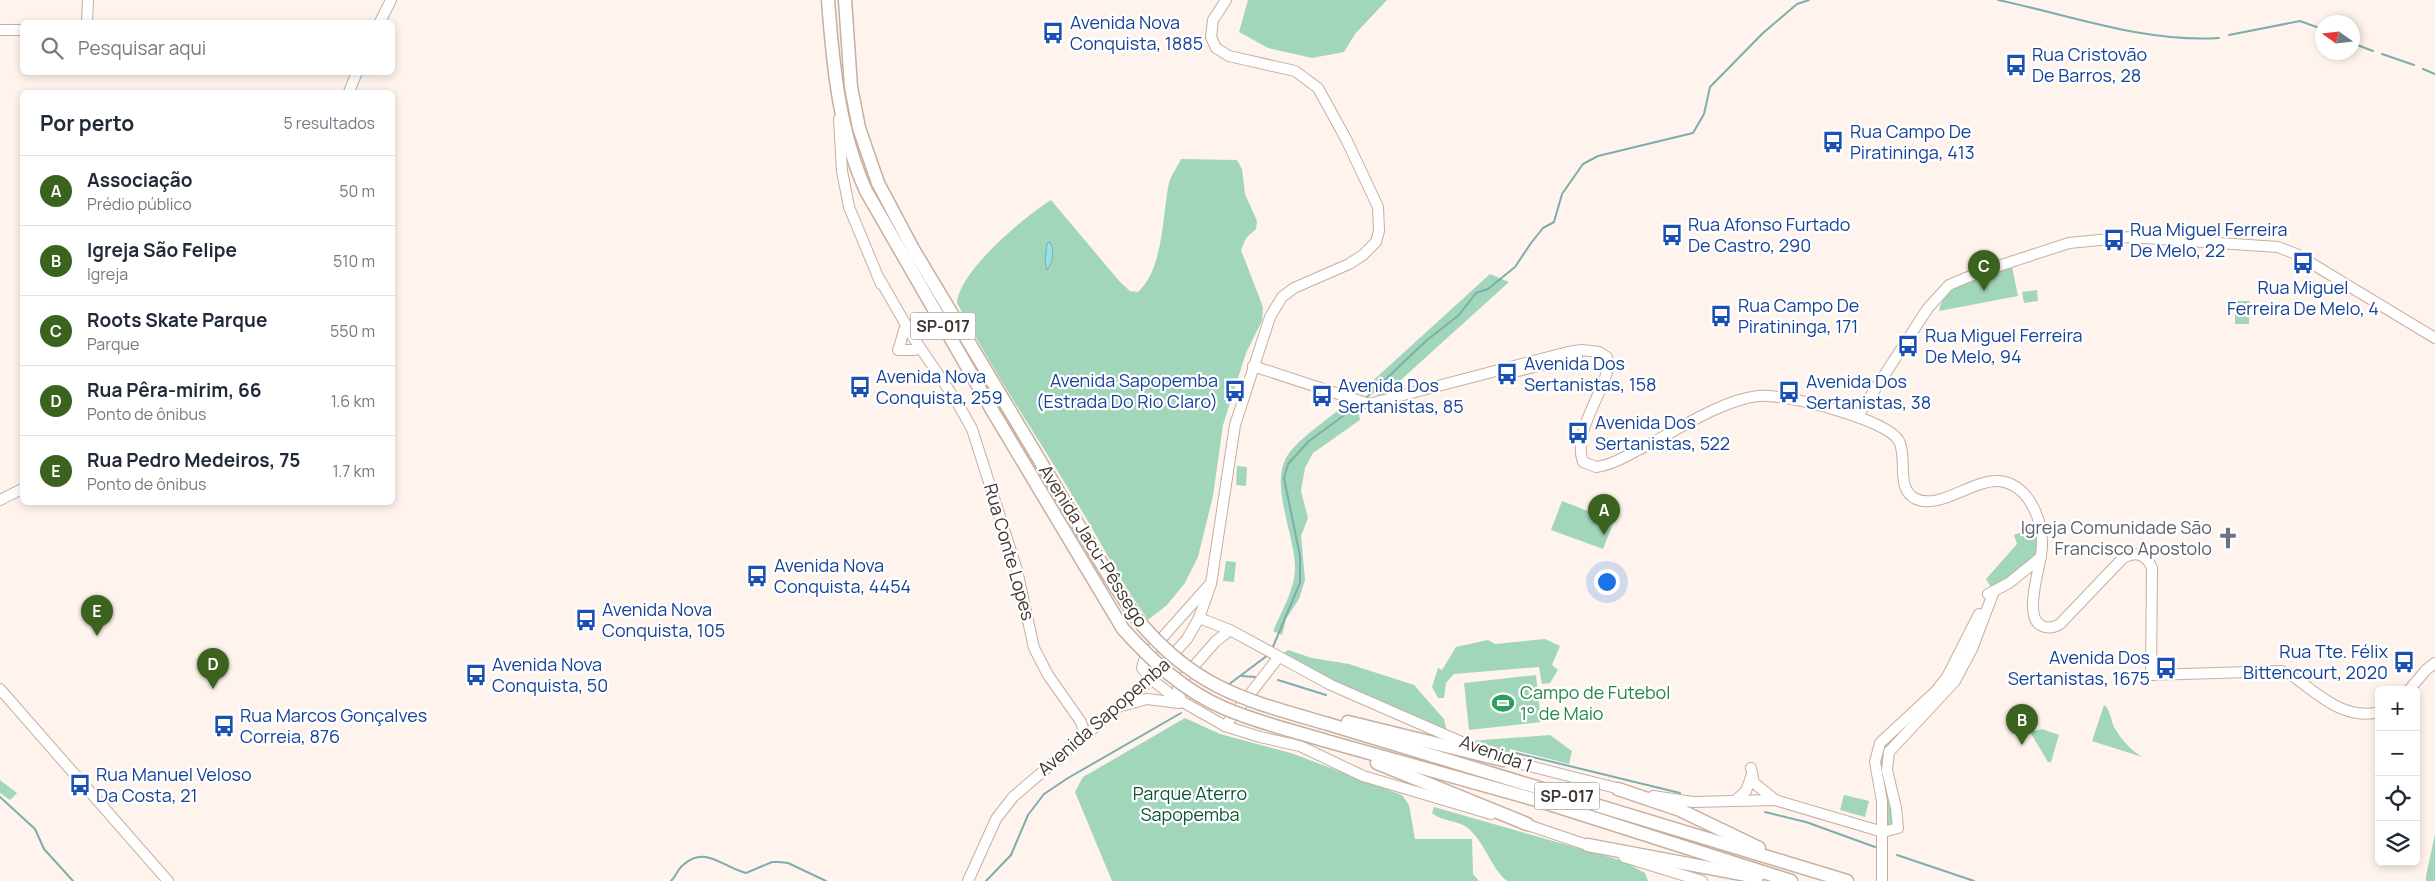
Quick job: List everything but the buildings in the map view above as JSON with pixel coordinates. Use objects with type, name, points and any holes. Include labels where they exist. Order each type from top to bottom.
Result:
[{"type":"highway","name":"Avenida Jacu-Pêssego","points":[[828,0],[838,98],[848,147],[866,191],[992,410],[1123,629],[1169,675],[1211,702],[1247,717],[1540,802],[1786,880]]},
{"type":"highway","name":"Avenida Jacu-Pêssego","points":[[845,0],[851,87],[859,128],[878,183],[912,249],[1112,581],[1137,620],[1164,650],[1214,685],[1247,700],[1847,881]]},
{"type":"highway","points":[[1329,724],[1350,722],[1503,760]]},
{"type":"highway","points":[[1336,744],[1348,752],[1527,824]]},
{"type":"highway","points":[[1618,789],[1680,810],[1788,863]]},
{"type":"highway","points":[[1588,845],[1737,874],[1786,880]]},
{"type":"main road","points":[[86,20],[88,0]]},
{"type":"main road","points":[[381,20],[391,0]]},
{"type":"main road","name":"Avenida Sapopemba","points":[[968,881],[996,819],[1013,797],[1151,680],[1180,648],[1199,618],[1211,584],[1235,425],[1270,317],[1282,298],[1304,282],[1349,264],[1363,255],[1376,242],[1380,219],[1378,207],[1346,139],[1318,88],[1295,71],[1229,56],[1216,48],[1211,37],[1213,20],[1226,0]]},
{"type":"main road","points":[[0,30],[20,30]]},
{"type":"main road","points":[[349,90],[356,75]]},
{"type":"main road","name":"Rua Conte Lopes","points":[[838,98],[839,140],[844,188],[855,225],[879,278],[912,336],[964,414],[982,459],[1022,587],[1034,648],[1052,681],[1081,722],[1085,735]]},
{"type":"main road","points":[[1857,417],[1928,308],[1949,285],[1980,272],[2069,243],[2085,240],[2130,237],[2278,247],[2296,254],[2435,338]]},
{"type":"main road","points":[[912,336],[899,349],[912,336]]},
{"type":"main road","points":[[1253,366],[1361,402],[1381,402],[1521,363],[1568,352],[1592,351],[1603,354],[1609,365],[1581,440],[1581,457],[1583,462],[1589,466],[1596,467],[1611,464],[1716,410],[1745,398],[1759,395],[1787,397],[1857,417],[1887,429],[1898,440],[1904,460],[1904,486],[1915,498],[1928,502],[1984,482],[1993,481],[2004,482],[2018,488],[2026,495],[2038,521],[2042,538],[2042,556],[2033,605],[2034,618],[2040,625],[2048,628],[2060,624],[2124,558],[2131,554],[2139,554],[2149,561],[2152,568],[2151,675],[2281,671],[2290,674],[2343,710],[2359,715],[2375,713]]},
{"type":"main road","points":[[1485,374],[1507,373],[1592,351]]},
{"type":"main road","points":[[1507,373],[1521,363]]},
{"type":"main road","points":[[0,500],[20,490]]},
{"type":"main road","points":[[1882,881],[1882,792],[1875,762],[1880,743],[1930,697],[1947,677],[1991,593],[2009,583],[2042,556]]},
{"type":"main road","points":[[1211,584],[1145,656],[1142,668],[1151,680],[1184,704],[1225,726],[1306,748],[1349,771],[1389,785],[1527,824],[1702,881]]},
{"type":"main road","points":[[1883,832],[1898,828],[1896,808],[1887,770],[1889,752],[1955,681],[1972,649],[1991,593]]},
{"type":"main road","name":"Avenida 1","points":[[1199,618],[1230,630],[1276,657],[1350,694],[1503,760],[1618,789],[1693,802],[1775,800],[1883,832]]},
{"type":"main road","points":[[1184,704],[1178,688],[1181,681],[1215,642],[1230,630]]},
{"type":"main road","points":[[1225,726],[1276,657]]},
{"type":"main road","points":[[2412,686],[2426,670],[2435,663]]},
{"type":"main road","points":[[0,689],[168,881]]},
{"type":"main road","points":[[1117,709],[1147,699],[1167,700],[1184,704]]},
{"type":"main road","points":[[1081,722],[1095,727]]},
{"type":"main road","points":[[1736,800],[1746,790],[1751,772],[1757,786],[1775,800]]},
{"type":"green space","points":[[1248,0],[1387,0],[1355,34],[1344,52],[1312,58],[1268,48],[1239,32]]},
{"type":"green space","points":[[1181,159],[1237,160],[1242,169],[1245,194],[1257,221],[1256,229],[1246,238],[1241,250],[1263,307],[1262,321],[1246,353],[1223,425],[1213,496],[1198,557],[1185,583],[1167,605],[1148,620],[1129,592],[1077,503],[1000,379],[957,303],[961,290],[969,276],[981,261],[1010,232],[1051,200],[1120,282],[1130,291],[1138,292],[1147,282],[1153,269],[1161,241],[1169,183]]},
{"type":"green space","points":[[2012,267],[2018,296],[1939,311],[1949,293],[1958,286]]},
{"type":"green space","points":[[1490,274],[1509,282],[1382,397],[1367,390],[1367,386]]},
{"type":"green space","points":[[2037,290],[2038,301],[2024,303],[2022,292]]},
{"type":"green space","points":[[2235,301],[2250,301],[2249,324],[2235,324]]},
{"type":"green space","points":[[1342,407],[1359,414],[1360,420],[1313,453],[1305,468],[1301,491],[1308,518],[1301,536],[1305,580],[1299,599],[1286,619],[1282,635],[1273,631],[1290,594],[1295,570],[1292,543],[1282,498],[1282,470],[1286,458],[1297,444]]},
{"type":"green space","points":[[1237,466],[1247,467],[1246,486],[1236,485]]},
{"type":"green space","points":[[1562,501],[1614,521],[1603,549],[1551,530]]},
{"type":"green space","points":[[2033,527],[2038,545],[2036,556],[2011,577],[1992,589],[1986,579],[2017,544],[2014,535]]},
{"type":"green space","points":[[1226,561],[1236,562],[1234,582],[1223,581]]},
{"type":"green space","points":[[1545,639],[1560,646],[1552,665],[1558,670],[1550,683],[1542,684],[1539,667],[1454,674],[1446,683],[1444,698],[1438,698],[1432,687],[1438,668],[1442,670],[1456,647],[1488,640],[1495,644]]},
{"type":"green space","points":[[1288,650],[1312,658],[1349,664],[1414,685],[1444,719],[1447,731],[1286,659],[1284,653]]},
{"type":"green space","name":"Campo de Futebol 1° de Maio","points":[[1536,675],[1541,722],[1469,730],[1464,683]]},
{"type":"green space","points":[[2104,705],[2108,709],[2114,727],[2120,736],[2142,757],[2092,741]]},
{"type":"green space","points":[[1917,715],[1890,745],[1895,824],[1887,827],[1877,765],[1882,747]]},
{"type":"green space","name":"Parque Aterro Sapopemba","points":[[1185,718],[1220,734],[1291,753],[1402,795],[1409,805],[1415,839],[1472,839],[1473,874],[1479,881],[1112,881],[1075,792],[1083,777]]},
{"type":"green space","points":[[2042,729],[2059,735],[2051,762],[2048,762],[2030,732]]},
{"type":"green space","points":[[1550,735],[1572,751],[1569,764],[1510,749],[1508,757],[1470,741]]},
{"type":"green space","points":[[0,780],[17,793],[10,800],[0,793]]},
{"type":"green space","points":[[1844,795],[1869,801],[1865,817],[1840,810]]},
{"type":"green space","points":[[1434,807],[1623,861],[1645,873],[1648,881],[1507,881],[1501,876],[1476,836],[1461,824],[1432,813]]},
{"type":"green space","points":[[2435,834],[2435,881],[2426,881],[2426,876]]},
{"type":"water","points":[[1050,242],[1053,256],[1047,270],[1045,261],[1047,243]]},
{"type":"waterway","points":[[1365,399],[1427,340],[1459,315],[1476,293],[1488,289],[1515,267],[1543,228],[1554,222],[1562,194],[1583,164],[1598,156],[1693,133],[1704,114],[1710,87],[1763,33],[1797,4],[1809,0]]},
{"type":"waterway","points":[[1998,0],[2135,32],[2163,36],[2219,38]]},
{"type":"waterway","points":[[2229,35],[2300,21],[2315,26]]},
{"type":"waterway","points":[[2360,46],[2373,51]]},
{"type":"waterway","points":[[2382,54],[2414,65]]},
{"type":"waterway","points":[[2423,69],[2435,74]]},
{"type":"waterway","points":[[1272,649],[1300,583],[1300,556],[1284,478],[1288,464],[1309,441],[1358,405]]},
{"type":"waterway","points":[[1228,685],[1268,655]]},
{"type":"waterway","points":[[1242,676],[1255,677]]},
{"type":"waterway","points":[[1278,680],[1326,695]]},
{"type":"waterway","points":[[986,881],[1011,855],[1028,815],[1044,794],[1068,778],[1181,713]]},
{"type":"waterway","points":[[1512,752],[1680,793]]},
{"type":"waterway","points":[[0,797],[35,829],[44,849],[73,881]]},
{"type":"waterway","points":[[1765,812],[1806,822],[1875,847]]},
{"type":"waterway","points":[[1897,855],[1974,881]]},
{"type":"waterway","points":[[671,881],[683,865],[691,859],[699,857],[714,859],[746,873],[772,862],[788,863],[826,881]]},
{"type":"place","name":"Avenida Nova Conquista, 1885","points":[[1053,33]]},
{"type":"place","name":"Rua Cristovão De Barros, 28","points":[[2016,65]]},
{"type":"place","name":"Rua Campo De Piratininga, 413","points":[[1833,142]]},
{"type":"place","name":"Rua Afonso Furtado De Castro, 290","points":[[1672,235]]},
{"type":"place","name":"Rua Miguel Ferreira De Melo, 22","points":[[2114,240]]},
{"type":"place","name":"Rua Miguel Ferreira De Melo, 4","points":[[2303,263]]},
{"type":"place","name":"Roots Skate Parque","points":[[1984,291]]},
{"type":"place","name":"Rua Campo De Piratininga, 171","points":[[1721,316]]},
{"type":"place","name":"Rua Miguel Ferreira De Melo, 94","points":[[1908,346]]},
{"type":"place","name":"Avenida Dos Sertanistas, 158","points":[[1507,374]]},
{"type":"place","name":"Avenida Nova Conquista, 259","points":[[860,387]]},
{"type":"place","name":"Avenida Sapopemba (Estrada Do Rio Claro)","points":[[1235,391]]},
{"type":"place","name":"Avenida Dos Sertanistas, 38","points":[[1789,392]]},
{"type":"place","name":"Avenida Dos Sertanistas, 85","points":[[1322,396]]},
{"type":"place","name":"Avenida Dos Sertanistas, 522","points":[[1578,433]]},
{"type":"place","name":"Associação","points":[[1604,535]]},
{"type":"place","name":"Igreja Comunidade São Francisco Apostolo","points":[[2228,538]]},
{"type":"place","name":"Avenida Nova Conquista, 4454","points":[[757,576]]},
{"type":"place","name":"Avenida Nova Conquista, 105","points":[[586,620]]},
{"type":"place","name":"Rua Pedro Medeiros, 75","points":[[97,636]]},
{"type":"place","name":"Rua Tte. Félix Bittencourt, 2020","points":[[2404,662]]},
{"type":"place","name":"Avenida Dos Sertanistas, 1675","points":[[2166,668]]},
{"type":"place","name":"Avenida Nova Conquista, 50","points":[[476,675]]},
{"type":"place","name":"Rua Pêra-mirim, 66","points":[[213,689]]},
{"type":"place","name":"Campo de Futebol 1° de Maio","points":[[1503,703]]},
{"type":"place","name":"Rua Marcos Gonçalves Correia, 876","points":[[224,726]]},
{"type":"place","name":"Igreja São Felipe","points":[[2022,745]]},
{"type":"place","name":"Rua Manuel Veloso Da Costa, 21","points":[[80,785]]}]
